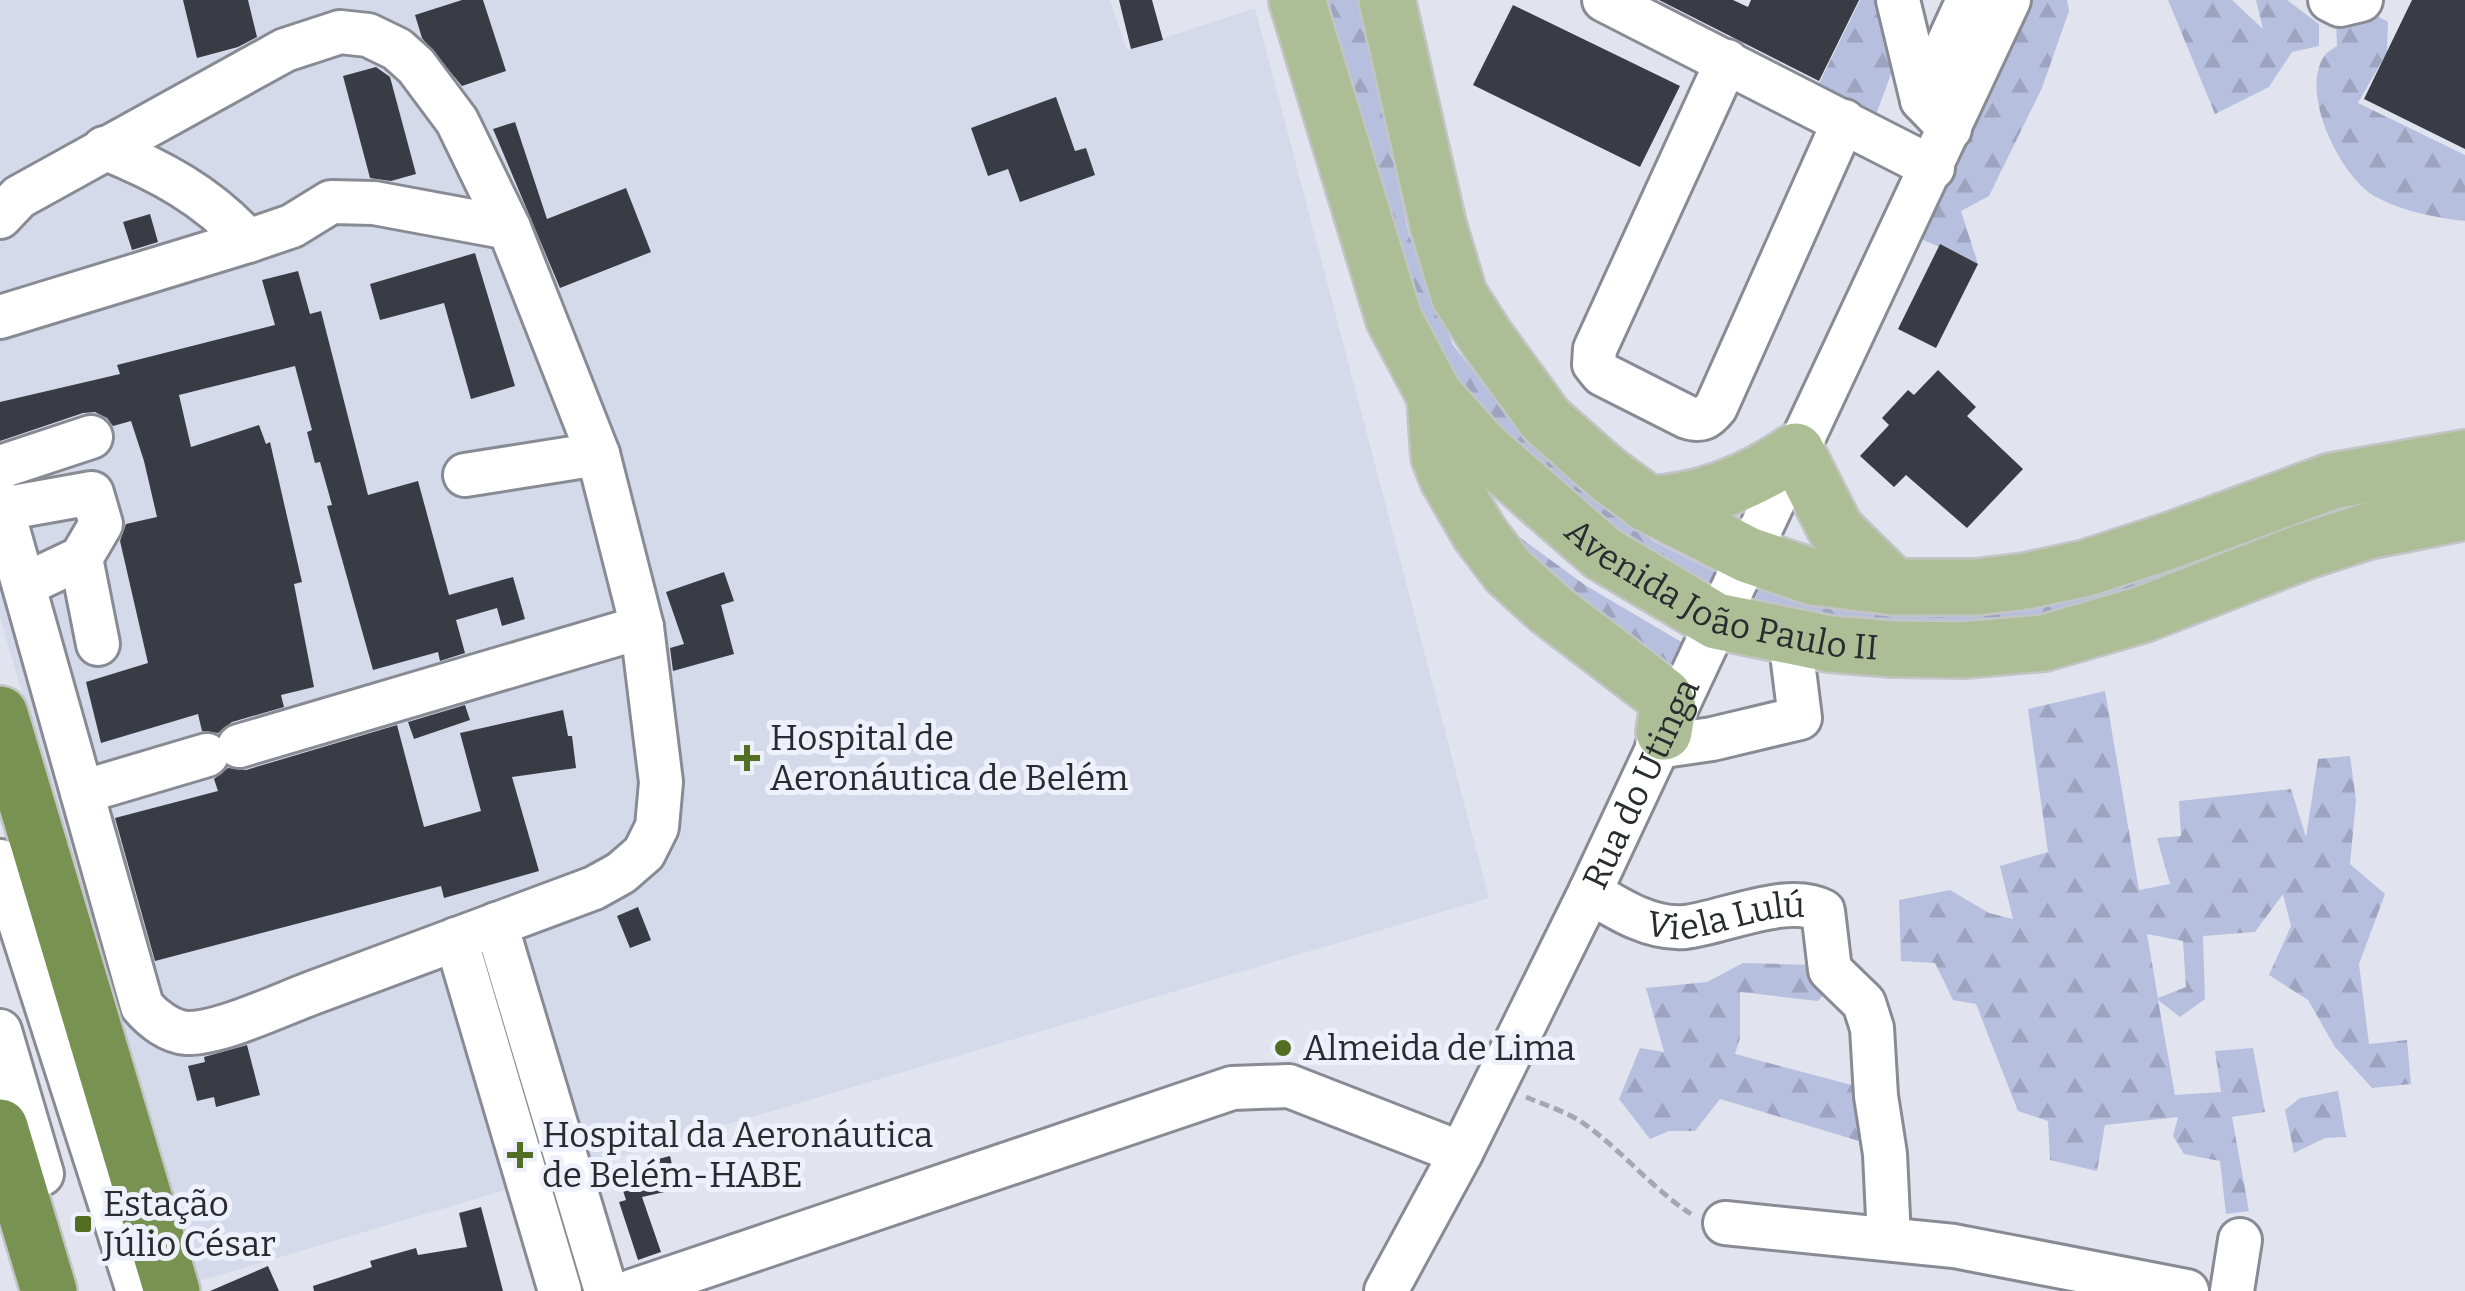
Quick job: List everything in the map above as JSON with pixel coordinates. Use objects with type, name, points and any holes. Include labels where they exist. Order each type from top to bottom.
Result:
[{"type":"highway","points":[[0,714],[172,1291]]},
{"type":"highway","points":[[0,1127],[50,1291]]},
{"type":"main road","name":"Avenida João Paulo II","points":[[1297,0],[1394,319],[1435,396],[1483,450],[1602,553],[1716,621],[1790,638],[1892,650],[1963,650],[2044,643],[2141,615],[2368,531],[2465,512]]},
{"type":"main road","name":"Avenida João Paulo II","points":[[1387,0],[1420,151],[1459,295],[1546,420],[1648,504],[1748,555],[1814,576],[1894,587],[1976,587],[2026,581],[2086,568],[2172,540],[2332,481],[2465,458]]},
{"type":"main road","points":[[1435,396],[1439,456],[1450,483],[1480,534],[1508,571],[1596,646],[1666,673],[1664,696],[1668,707],[1661,739]]},
{"type":"main road","points":[[1648,504],[1690,500],[1746,482],[1796,451],[1836,530],[1894,587]]},
{"type":"street","points":[[1604,0],[1933,168]]},
{"type":"street","points":[[1898,0],[1936,114]]},
{"type":"street","points":[[1936,114],[1968,0]]},
{"type":"street","name":"Rua do Utinga","points":[[1666,673],[1716,621],[1933,168],[1936,114],[2009,0]]},
{"type":"street","points":[[2330,0],[2340,5],[2362,0]]},
{"type":"street","points":[[0,216],[20,196],[285,50],[340,32],[368,35],[397,50],[416,66],[457,121],[510,228],[598,454],[642,627],[661,782],[657,827],[644,853],[621,873],[594,888],[270,1009],[203,1032],[182,1033],[151,1016],[142,1006],[1,505],[92,493],[102,524],[82,558],[24,585]]},
{"type":"street","points":[[1726,61],[1595,349],[1594,364],[1602,374],[1694,420],[1708,416],[1716,407],[1844,122]]},
{"type":"street","points":[[104,148],[159,170],[229,220],[248,241]]},
{"type":"street","points":[[0,318],[292,226],[331,202],[374,202],[510,228]]},
{"type":"street","points":[[0,467],[91,436]]},
{"type":"street","points":[[465,475],[598,454]]},
{"type":"street","points":[[82,558],[98,644]]},
{"type":"street","points":[[82,792],[642,627]]},
{"type":"street","points":[[1661,739],[1712,739],[1800,718],[1790,638]]},
{"type":"street","name":"Rua do Utinga","points":[[1386,1291],[1496,1084],[1661,739]]},
{"type":"street","points":[[0,860],[138,1291]]},
{"type":"street","name":"Viela Lulú","points":[[1590,892],[1642,920],[1685,927],[1760,909],[1807,905],[1824,911],[1830,970],[1864,1004],[1872,1028],[1889,1239]]},
{"type":"street","points":[[496,924],[606,1291]]},
{"type":"street","points":[[456,938],[560,1291]]},
{"type":"street","points":[[0,1031],[76,1291]]},
{"type":"street","points":[[632,1291],[1232,1088],[1290,1086],[1461,1153]]},
{"type":"street","points":[[541,1224],[542,1212],[556,1200],[573,1201],[581,1208]]},
{"type":"street","points":[[1724,1223],[2028,1258],[2186,1291]]},
{"type":"street","points":[[2232,1291],[2240,1240]]},
{"type":"path","points":[[1496,1084],[1579,1120],[1672,1201],[1692,1215],[1724,1223]]},
{"type":"shaded area","name":"Hospital de Aeronáutica de Belém","points":[[0,0],[1110,0],[1127,50],[1255,8],[1489,898],[196,1282],[0,618]]},
{"type":"green space","points":[[1321,0],[1359,0],[1409,235],[1453,345],[1512,421],[1585,494],[1653,541],[1721,575],[1705,607],[1439,381]]},
{"type":"green space","points":[[1860,0],[1887,0],[1902,44],[1873,123],[1813,96]]},
{"type":"green space","points":[[2028,0],[2067,0],[2069,11],[2042,88],[1989,196],[1961,211],[1978,264],[1912,235]]},
{"type":"green space","points":[[2168,0],[2232,0],[2263,29],[2256,0],[2287,0],[2319,24],[2319,46],[2292,52],[2269,87],[2215,114]]},
{"type":"green space","points":[[2377,16],[2388,22],[2387,52],[2358,103],[2465,155],[2465,221],[2419,213],[2376,197],[2349,172],[2327,133],[2320,111],[2318,71],[2325,55],[2337,46],[2336,22]]},
{"type":"green space","points":[[2447,475],[2046,630],[1749,617],[1759,588],[1802,604],[1835,610],[1941,614]]},
{"type":"green space","points":[[1504,526],[1585,585],[1683,643],[1666,671],[1561,607]]},
{"type":"green space","points":[[2105,691],[2139,890],[2170,884],[2157,838],[2181,836],[2179,801],[2291,789],[2306,837],[2318,759],[2350,756],[2356,800],[2350,864],[2385,894],[2359,964],[2369,1044],[2407,1040],[2411,1084],[2372,1088],[2335,1047],[2308,1000],[2269,975],[2291,926],[2283,894],[2255,932],[2203,936],[2205,999],[2180,1017],[2158,1000],[2175,1095],[2221,1092],[2215,1051],[2253,1048],[2265,1112],[2232,1117],[2249,1211],[2226,1214],[2220,1161],[2184,1154],[2173,1136],[2178,1117],[2105,1125],[2097,1171],[2050,1160],[2048,1121],[2018,1111],[1976,1004],[1953,1000],[1935,963],[1901,961],[1899,900],[1950,890],[1989,913],[2013,919],[2000,866],[2048,852],[2028,709]],"holes":[[[2147,934],[2183,941],[2186,987],[2158,998]]]},
{"type":"green space","points":[[1743,963],[1818,965],[1830,988],[1818,1001],[1740,992],[1740,1038],[1735,1054],[1863,1088],[1869,1144],[1720,1099],[1695,1131],[1669,1131],[1650,1139],[1619,1099],[1640,1048],[1664,1052],[1646,988],[1707,982]]},
{"type":"green space","points":[[2338,1091],[2346,1137],[2325,1138],[2294,1153],[2285,1110],[2300,1098]]},
{"type":"building","points":[[183,0],[248,0],[257,37],[238,47],[197,58]]},
{"type":"building","points":[[462,0],[483,0],[506,71],[462,86],[422,38],[415,15]]},
{"type":"building","points":[[1119,0],[1152,0],[1163,40],[1131,49]]},
{"type":"building","points":[[1659,0],[1733,0],[1748,7],[1751,0],[1859,0],[1819,81]]},
{"type":"building","points":[[2412,0],[2465,0],[2465,149],[2364,99]]},
{"type":"building","points":[[1513,5],[1680,86],[1640,167],[1473,85]]},
{"type":"building","points":[[376,67],[390,77],[416,174],[391,181],[370,178],[343,76]]},
{"type":"building","points":[[1056,97],[1075,151],[1086,148],[1095,175],[1020,202],[1008,169],[988,176],[971,128]]},
{"type":"building","points":[[515,122],[547,219],[626,188],[651,252],[560,288],[493,129]]},
{"type":"building","points":[[150,214],[158,242],[132,250],[123,222]]},
{"type":"building","points":[[1940,244],[1978,264],[1936,348],[1898,329]]},
{"type":"building","points":[[475,253],[515,386],[471,399],[444,303],[380,320],[370,284]]},
{"type":"building","points":[[298,271],[310,314],[321,311],[368,495],[418,481],[449,595],[513,577],[525,619],[502,626],[497,608],[456,620],[465,653],[440,661],[438,652],[373,670],[327,506],[332,505],[307,432],[312,430],[295,366],[179,395],[191,447],[259,425],[266,444],[270,442],[302,582],[294,584],[314,687],[281,695],[284,707],[232,722],[218,733],[202,731],[198,714],[101,743],[86,682],[148,663],[120,541],[126,524],[157,517],[144,461],[131,421],[113,426],[95,412],[0,441],[0,402],[120,374],[117,365],[275,325],[262,280]]},
{"type":"building","points":[[1938,370],[1976,407],[1967,416],[2023,469],[1967,528],[1906,475],[1894,487],[1860,456],[1889,425],[1882,418],[1908,390],[1914,395]]},
{"type":"building","points":[[724,572],[734,601],[721,605],[734,654],[673,671],[670,648],[684,644],[666,592]]},
{"type":"building","points":[[465,705],[470,720],[414,739],[408,722]]},
{"type":"building","points":[[563,710],[568,736],[572,736],[576,768],[512,777],[539,871],[444,898],[441,886],[155,961],[115,818],[218,791],[214,779],[228,768],[246,770],[397,725],[424,827],[481,811],[460,733]]},
{"type":"building","points":[[638,907],[651,940],[630,948],[617,916]]},
{"type":"building","points":[[247,1045],[260,1095],[216,1107],[214,1097],[197,1101],[188,1066],[205,1062],[204,1057]]},
{"type":"building","points":[[670,1156],[678,1189],[642,1197],[661,1252],[638,1260],[619,1202],[626,1200],[618,1175]]},
{"type":"building","points":[[481,1207],[503,1291],[314,1291],[313,1286],[372,1267],[370,1261],[416,1248],[418,1255],[467,1247],[459,1213]]},
{"type":"building","points":[[268,1266],[279,1291],[210,1291]]},
{"type":"place","name":"Hospital de Aeronáutica de Belém","points":[[747,758]]},
{"type":"place","name":"Almeida de Lima","points":[[1283,1048]]},
{"type":"place","name":"Hospital da Aeronáutica de Belém-HABE","points":[[520,1155]]},
{"type":"place","name":"Estação Júlio César","points":[[83,1224]]}]
